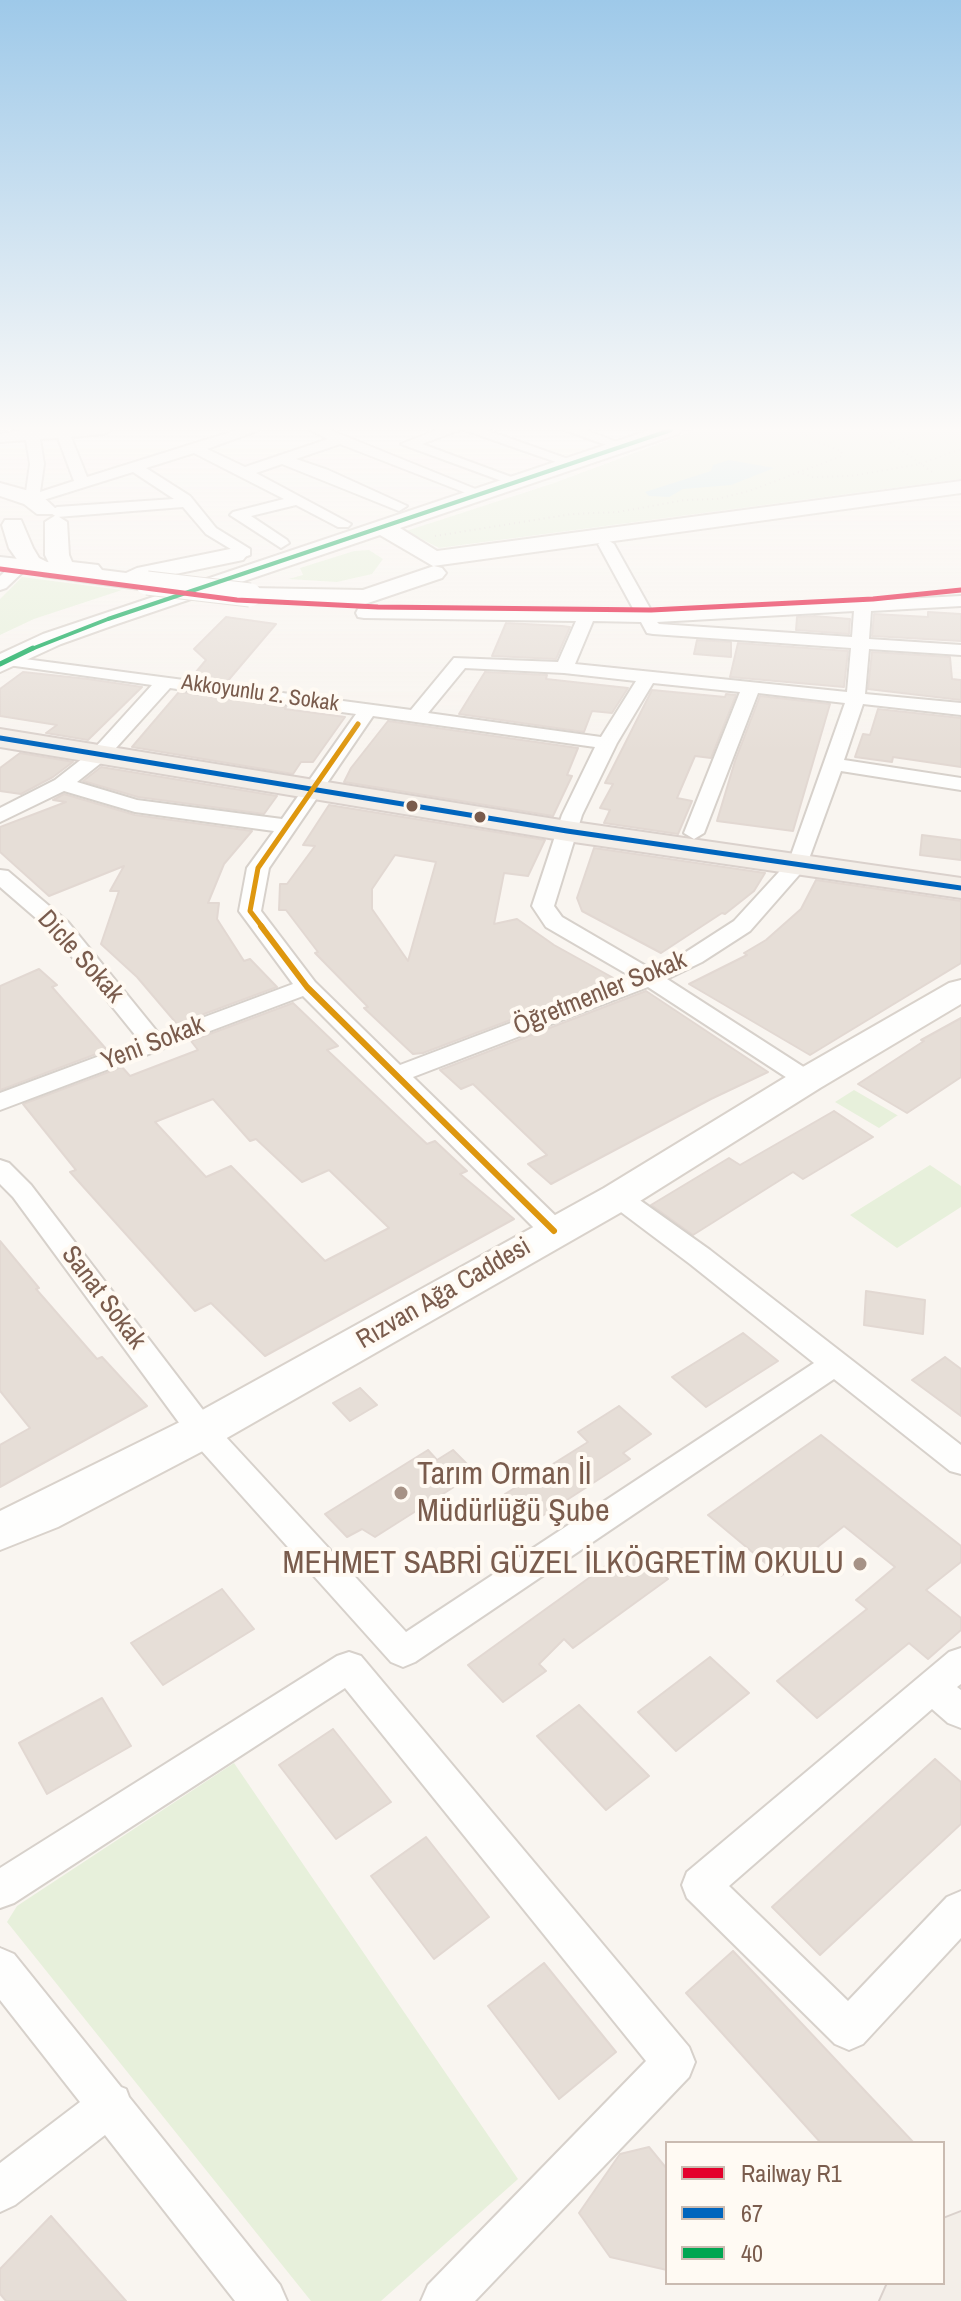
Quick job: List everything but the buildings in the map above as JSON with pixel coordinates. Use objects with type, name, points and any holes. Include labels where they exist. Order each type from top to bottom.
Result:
[{"type":"main road","points":[[17,537],[31,563],[154,587],[365,597],[433,559],[592,537]]},
{"type":"main road","points":[[43,567],[57,555],[53,537]]},
{"type":"main road","points":[[3,658],[52,639],[154,587],[244,552],[313,537]]},
{"type":"main road","points":[[154,587],[322,537]]},
{"type":"main road","points":[[347,537],[401,553],[401,564],[412,575],[433,559],[656,537]]},
{"type":"main road","points":[[399,537],[433,559]]},
{"type":"main road","points":[[254,592],[364,587],[401,564]]},
{"type":"main road","points":[[0,727],[103,750]]},
{"type":"main road","points":[[0,738],[103,750],[314,785],[801,856],[961,873]]},
{"type":"main road","points":[[569,823],[694,833],[961,888]]},
{"type":"main road","name":"Rızvan Ağa Caddesi","points":[[0,1531],[41,1514],[202,1431],[618,1197],[807,1080],[961,990]]},
{"type":"main road","points":[[945,2268],[961,2248]]},
{"type":"main road","points":[[917,2301],[930,2285]]},
{"type":"street","points":[[221,537],[244,552]]},
{"type":"street","points":[[272,537],[281,543]]},
{"type":"street","points":[[606,544],[653,629],[961,650]]},
{"type":"street","points":[[0,562],[43,567]]},
{"type":"street","points":[[0,585],[43,567]]},
{"type":"street","points":[[364,613],[647,617],[961,601]]},
{"type":"street","name":"Öğretmenler Sokak","points":[[396,1075],[650,978],[694,957],[742,926],[801,856],[856,698],[863,608]]},
{"type":"street","points":[[564,668],[586,617]]},
{"type":"street","name":"Akkoyunlu 2. Sokak","points":[[3,658],[607,743]]},
{"type":"street","points":[[416,716],[460,662],[564,668],[961,709]]},
{"type":"street","points":[[647,677],[607,743],[569,823],[543,906],[554,922],[650,978],[807,1080]]},
{"type":"street","points":[[0,816],[62,784],[103,750],[166,681]]},
{"type":"street","points":[[694,833],[751,687]]},
{"type":"street","points":[[369,709],[258,868],[250,911],[307,987],[554,1231]]},
{"type":"street","points":[[833,764],[961,784]]},
{"type":"street","points":[[62,784],[135,806],[285,826]]},
{"type":"street","name":"Dicle Sokak","points":[[0,876],[60,927],[154,1043]]},
{"type":"street","name":"Yeni Sokak","points":[[0,1102],[307,987]]},
{"type":"street","name":"Sanat Sokak","points":[[0,1169],[11,1196],[202,1431],[403,1652],[835,1364]]},
{"type":"street","points":[[618,1197],[700,1257],[961,1462]]},
{"type":"street","points":[[961,1663],[701,1885],[849,2030],[961,1910]]},
{"type":"street","points":[[0,1890],[349,1667],[674,2062],[444,2301]]},
{"type":"street","points":[[933,1688],[961,1712]]},
{"type":"street","points":[[0,1968],[111,2104],[264,2301]]},
{"type":"street","points":[[0,2190],[111,2104]]},
{"type":"path","points":[[433,559],[500,537]]},
{"type":"green space","points":[[418,537],[519,537],[439,548]]},
{"type":"green space","points":[[369,550],[383,559],[372,574],[337,582],[288,579],[303,575],[300,568],[354,551]]},
{"type":"green space","points":[[22,577],[122,590],[34,619],[0,635],[0,599]]},
{"type":"green space","points":[[854,1090],[898,1115],[879,1128],[835,1102]]},
{"type":"green space","points":[[930,1165],[961,1186],[961,1207],[897,1248],[850,1215]]},
{"type":"green space","points":[[234,1763],[518,2179],[381,2301],[311,2301],[7,1922],[17,1906]]},
{"type":"rail line","name":"R1","points":[[0,569],[237,600],[378,607],[651,610],[873,599],[961,590]]},
{"type":"transit line","name":"40","points":[[0,664],[52,639],[351,537]]},
{"type":"transit line","points":[[358,724],[258,868],[250,911],[307,987],[554,1231]]},
{"type":"transit line","name":"67","points":[[0,738],[567,831],[961,888]]},
{"type":"place","name":"Tarım Orman İl Müdürlüğü Şube","points":[[401,1493]]},
{"type":"place","name":"MEHMET SABRİ GÜZEL İLKÖGRETİM OKULU","points":[[860,1564]]}]
